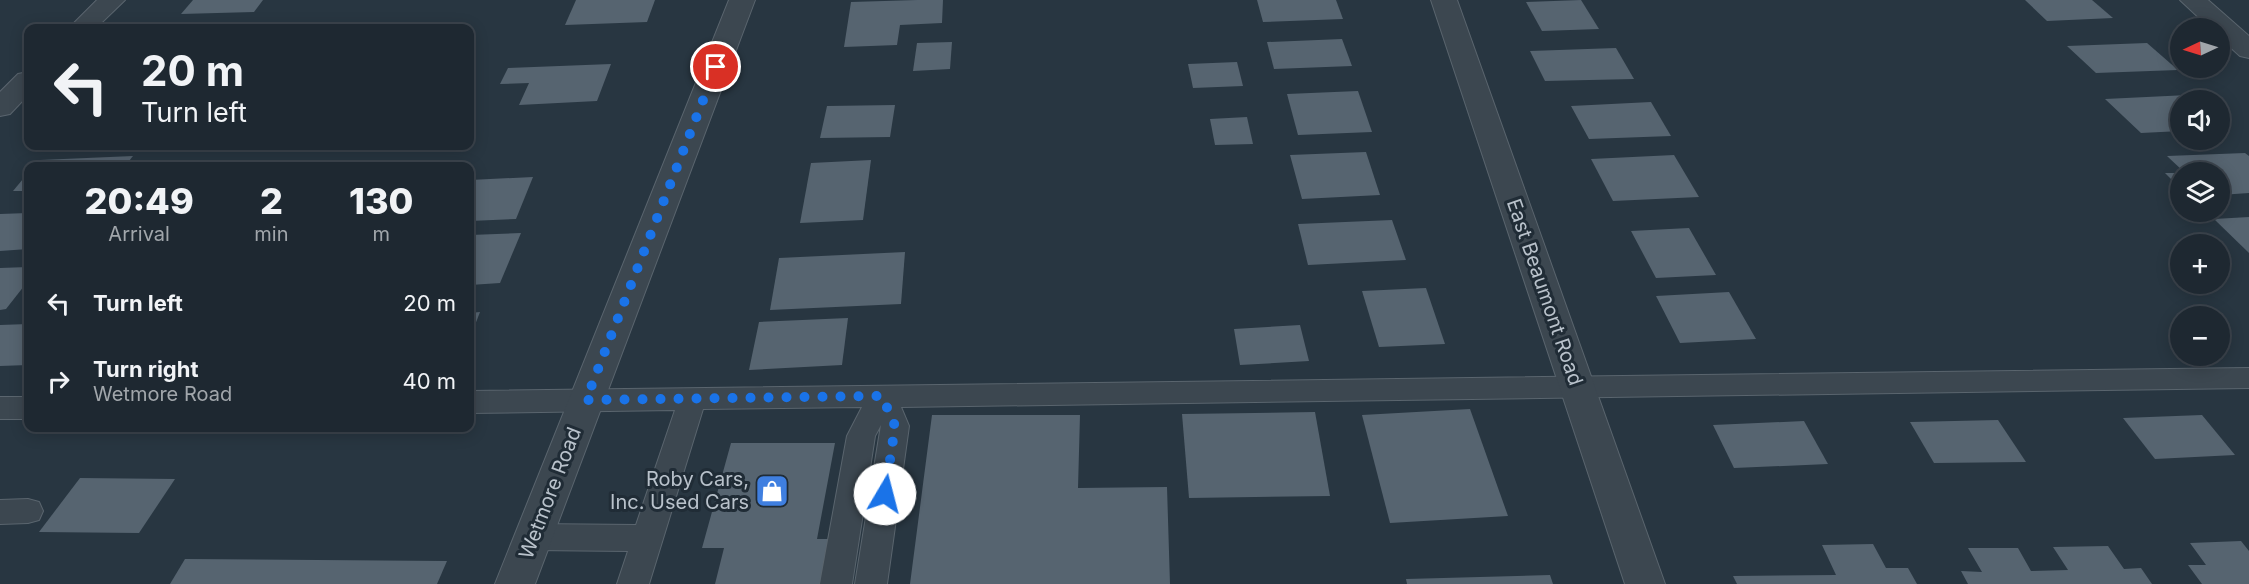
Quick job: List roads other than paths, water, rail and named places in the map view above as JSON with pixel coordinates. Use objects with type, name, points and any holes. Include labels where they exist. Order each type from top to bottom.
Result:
[{"type":"street","points":[[86,24],[112,0]]},
{"type":"street","name":"Wetmore Road","points":[[515,584],[742,0]]},
{"type":"street","name":"East Beaumont Road","points":[[1444,0],[1645,584]]},
{"type":"street","points":[[2193,0],[2249,50]]},
{"type":"street","points":[[0,108],[24,84]]},
{"type":"lane","points":[[474,402],[2249,378]]},
{"type":"lane","points":[[836,584],[861,436],[882,396]]},
{"type":"lane","points":[[871,584],[895,426],[882,396]]},
{"type":"lane","points":[[633,584],[693,399]]},
{"type":"lane","points":[[0,408],[24,408]]},
{"type":"lane","points":[[533,537],[647,538]]},
{"type":"place","name":"Roby Cars, Inc. Used Cars","points":[[772,491]]}]
